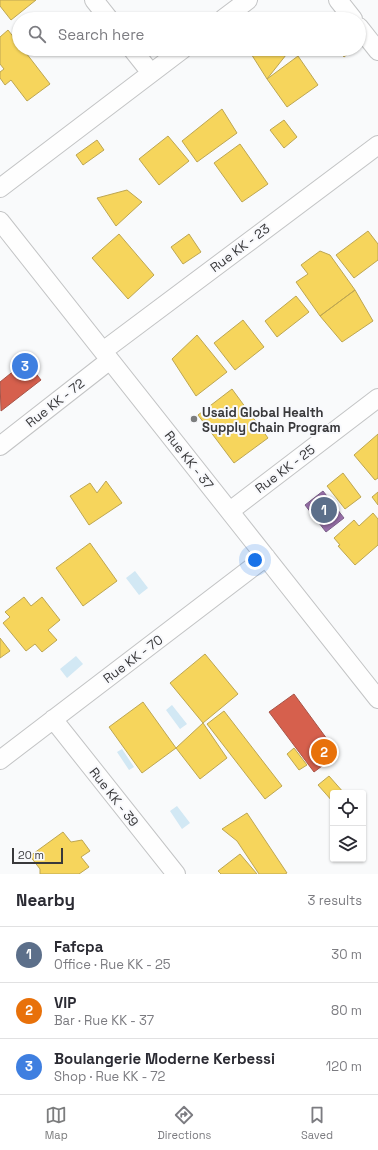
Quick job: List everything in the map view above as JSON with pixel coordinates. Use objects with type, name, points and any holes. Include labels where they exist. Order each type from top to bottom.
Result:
[{"type":"street","points":[[94,0],[103,12]]},
{"type":"street","points":[[232,12],[248,0]]},
{"type":"street","points":[[338,0],[347,12]]},
{"type":"street","points":[[366,36],[378,51]]},
{"type":"street","points":[[137,56],[151,74]]},
{"type":"street","points":[[0,188],[174,56]]},
{"type":"street","name":"Rue KK - 23","points":[[106,355],[378,145]]},
{"type":"street","name":"Rue KK - 37","points":[[0,221],[378,699]]},
{"type":"street","name":"Rue KK - 72","points":[[0,446],[106,355]]},
{"type":"street","name":"Rue KK - 25","points":[[230,511],[378,398]]},
{"type":"street","name":"Rue KK - 70","points":[[0,760],[266,557]]},
{"type":"street","name":"Rue KK - 39","points":[[53,719],[176,874]]},
{"type":"water","points":[[135,571],[148,588],[139,595],[126,578]]},
{"type":"water","points":[[76,656],[83,664],[67,678],[60,669]]},
{"type":"water","points":[[172,705],[187,724],[180,729],[166,710]]},
{"type":"water","points":[[122,749],[134,767],[129,770],[117,752]]},
{"type":"water","points":[[177,806],[190,823],[182,829],[170,811]]},
{"type":"building: Homes","points":[[0,0],[36,0],[21,12],[12,12],[11,20],[0,6]]},
{"type":"building: Homes","points":[[8,30],[12,35],[12,56],[28,56],[50,84],[27,101],[11,80],[5,85],[0,78],[0,72],[4,69],[0,64],[0,37]]},
{"type":"building: Homes","points":[[252,56],[285,56],[267,79]]},
{"type":"building: Homes","points":[[298,56],[318,85],[287,107],[267,79]]},
{"type":"building: Homes","points":[[222,109],[237,133],[197,162],[182,141]]},
{"type":"building: Homes","points":[[284,120],[297,137],[284,148],[270,130]]},
{"type":"building: Homes","points":[[168,136],[189,161],[159,185],[139,159]]},
{"type":"building: Homes","points":[[97,140],[104,150],[83,165],[76,155]]},
{"type":"building: Homes","points":[[240,144],[268,184],[242,202],[214,163]]},
{"type":"building: Homes","points":[[127,190],[142,202],[116,226],[97,198]]},
{"type":"building: Homes","points":[[368,231],[378,244],[378,260],[354,278],[336,255]]},
{"type":"building: Homes","points":[[119,234],[154,275],[128,299],[92,258]]},
{"type":"building: Homes","points":[[189,234],[201,252],[183,264],[171,247]]},
{"type":"building: Homes","points":[[320,251],[330,255],[355,290],[320,316],[296,282],[308,274],[301,265]]},
{"type":"building: Homes","points":[[355,290],[373,321],[342,342],[320,316]]},
{"type":"building: Homes","points":[[296,296],[309,312],[277,337],[265,321]]},
{"type":"building: Homes","points":[[243,320],[264,347],[235,370],[214,343]]},
{"type":"building: Homes","points":[[197,335],[227,372],[196,396],[172,359]]},
{"type":"building: Homes","points":[[232,389],[268,438],[234,463],[198,415]]},
{"type":"building: Homes","points":[[378,434],[378,478],[375,480],[354,455]]},
{"type":"building: Homes","points":[[343,473],[361,497],[345,509],[327,486]]},
{"type":"building: Homes","points":[[106,481],[122,503],[89,525],[70,496],[90,483],[97,493]]},
{"type":"building: Homes","points":[[378,492],[378,505],[372,497]]},
{"type":"building: Homes","points":[[373,513],[378,519],[378,545],[355,565],[338,546],[340,545],[334,538],[354,520],[359,526]]},
{"type":"building: Homes","points":[[90,543],[117,581],[83,606],[56,568]]},
{"type":"building: Homes","points":[[24,597],[31,606],[42,597],[60,620],[48,630],[57,640],[42,652],[35,644],[26,651],[3,623],[10,617],[5,612]]},
{"type":"building: Homes","points":[[0,638],[10,651],[0,658]]},
{"type":"building: Homes","points":[[205,654],[238,694],[203,723],[170,683]]},
{"type":"building: Homes","points":[[143,702],[176,748],[142,773],[109,727]]},
{"type":"building: Homes","points":[[224,711],[282,786],[265,799],[207,724]]},
{"type":"building: Homes","points":[[203,723],[227,758],[200,779],[176,748]]},
{"type":"building: Homes","points":[[294,748],[307,765],[299,770],[287,754]]},
{"type":"building: Homes","points":[[329,776],[341,790],[330,790],[330,799],[318,785]]},
{"type":"building: Homes","points":[[247,813],[287,873],[259,874],[237,841],[222,829]]},
{"type":"building: Homes","points":[[63,832],[71,842],[82,840],[90,851],[81,857],[89,867],[79,874],[40,874],[40,869],[30,856]]},
{"type":"building: Homes","points":[[240,854],[257,874],[221,874],[218,871]]},
{"type":"building: Shops","points":[[26,361],[41,380],[1,411],[0,382]]},
{"type":"building: Shops","points":[[294,694],[338,754],[314,772],[269,712]]},
{"type":"building: Offices","points":[[323,491],[344,518],[326,532],[305,505]]},
{"type":"place","name":"Boulangerie Moderne Kerbessi","points":[[25,366]]},
{"type":"place","name":"Usaid Global Health Supply Chain Program","points":[[194,419]]},
{"type":"place","name":"Fafcpa","points":[[324,510]]},
{"type":"place","name":"VIP","points":[[324,752]]}]
